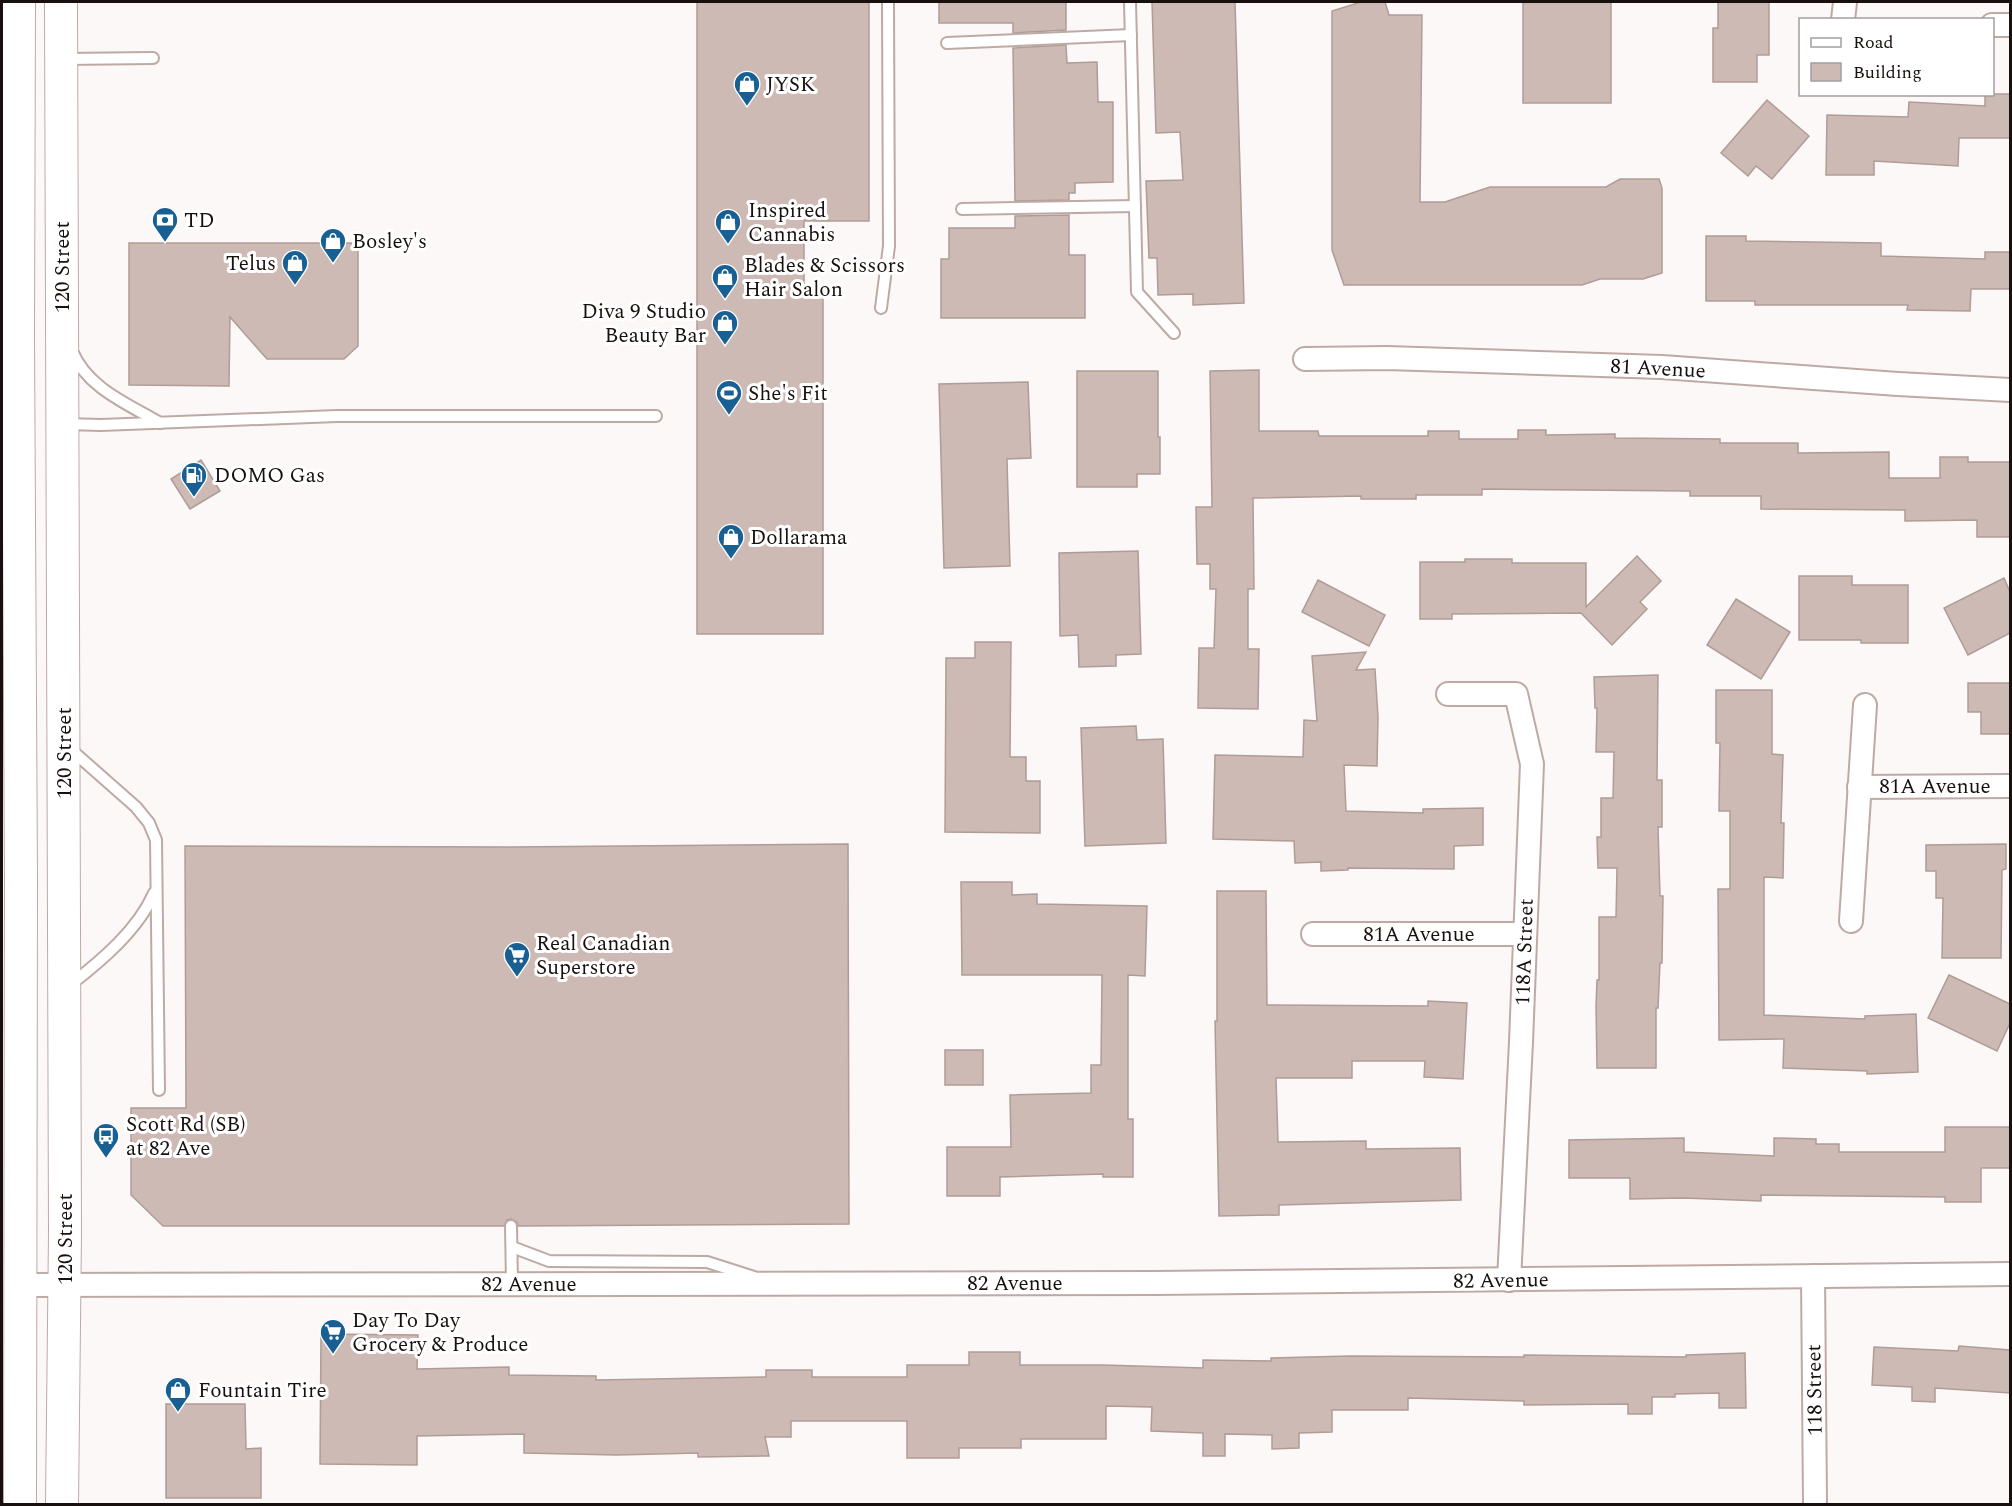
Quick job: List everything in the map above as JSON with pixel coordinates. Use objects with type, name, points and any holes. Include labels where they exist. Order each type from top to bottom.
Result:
[{"type":"main road","name":"120 Street","points":[[19,2],[18,338],[12,392],[20,1504]]},
{"type":"main road","name":"120 Street","points":[[61,2],[65,1284],[62,1504]]},
{"type":"main road","points":[[18,338],[33,365],[40,410],[49,421],[63,424]]},
{"type":"main road","points":[[14,475],[33,477],[41,488],[45,539],[62,564]]},
{"type":"street","points":[[1843,18],[1845,2]]},
{"type":"street","points":[[1994,25],[2010,25]]},
{"type":"street","name":"81 Avenue","points":[[1305,359],[1387,358],[1662,367],[2010,390]]},
{"type":"street","name":"118A Street","points":[[1448,694],[1515,694],[1532,764],[1509,1280]]},
{"type":"street","name":"81A Avenue","points":[[1851,921],[1864,705]]},
{"type":"street","name":"81A Avenue","points":[[1859,787],[2010,786]]},
{"type":"street","name":"81A Avenue","points":[[1313,934],[1525,934]]},
{"type":"street","name":"82 Avenue","points":[[20,1285],[780,1285],[2010,1274]]},
{"type":"street","name":"118 Street","points":[[1813,1276],[1815,1504]]},
{"type":"lane","points":[[881,308],[889,246],[888,2]]},
{"type":"lane","points":[[1130,2],[1137,292],[1174,333]]},
{"type":"lane","points":[[947,43],[1131,35]]},
{"type":"lane","points":[[61,59],[153,58]]},
{"type":"lane","points":[[962,209],[1135,206]]},
{"type":"lane","points":[[62,325],[75,357],[95,383],[161,423]]},
{"type":"lane","points":[[63,424],[161,423],[337,416],[656,416]]},
{"type":"lane","points":[[64,742],[136,807],[149,823],[156,840],[159,1090]]},
{"type":"lane","points":[[64,990],[100,962],[127,933],[149,904],[157,888]]},
{"type":"lane","points":[[511,1226],[512,1284]]},
{"type":"lane","points":[[512,1247],[549,1261],[707,1262],[780,1285]]},
{"type":"building","points":[[697,2],[869,2],[869,221],[804,221],[804,285],[823,285],[823,634],[697,634]]},
{"type":"building","points":[[939,2],[1066,2],[1066,30],[1013,33],[1013,23],[939,23]]},
{"type":"building","points":[[1152,2],[1235,2],[1244,303],[1193,305],[1193,294],[1158,295],[1157,258],[1149,258],[1146,181],[1183,180],[1180,132],[1156,133]]},
{"type":"building","points":[[1361,2],[1385,2],[1389,15],[1422,15],[1420,202],[1445,202],[1490,187],[1606,187],[1620,179],[1659,179],[1662,188],[1662,273],[1643,279],[1600,279],[1582,285],[1344,285],[1332,250],[1332,11]]},
{"type":"building","points":[[1523,2],[1611,2],[1611,103],[1523,103]]},
{"type":"building","points":[[1718,2],[1769,2],[1769,55],[1757,55],[1757,82],[1713,82],[1713,28],[1718,28]]},
{"type":"building","points":[[1066,45],[1067,63],[1097,62],[1098,102],[1113,102],[1113,182],[1075,183],[1075,193],[1069,193],[1069,200],[1015,201],[1013,48]]},
{"type":"building","points":[[2010,94],[2010,138],[1959,138],[1958,166],[1874,161],[1874,175],[1826,175],[1827,115],[1908,117],[1909,102],[1985,106],[1985,96]]},
{"type":"building","points":[[1767,100],[1809,136],[1772,179],[1756,166],[1748,176],[1721,153]]},
{"type":"building","points":[[1069,215],[1069,255],[1085,255],[1085,318],[941,318],[941,259],[949,259],[949,228],[1015,228],[1015,216]]},
{"type":"building","points":[[1706,236],[1746,236],[1746,241],[1881,243],[1881,256],[1985,259],[1985,252],[2010,252],[2010,289],[1971,289],[1970,311],[1907,310],[1908,305],[1755,305],[1755,301],[1706,301]]},
{"type":"building","points":[[129,243],[358,243],[358,346],[344,359],[267,359],[230,317],[229,386],[129,385]]},
{"type":"building","points":[[1259,370],[1259,431],[1318,431],[1319,436],[1428,436],[1428,431],[1459,431],[1459,439],[1518,439],[1518,430],[1546,430],[1546,435],[1615,434],[1615,438],[1720,439],[1720,443],[1798,443],[1798,453],[1889,452],[1889,478],[1940,478],[1940,457],[1968,457],[1968,462],[2010,462],[2010,537],[1977,537],[1977,520],[1905,521],[1905,510],[1761,509],[1761,496],[1690,496],[1690,491],[1482,489],[1482,495],[1416,495],[1416,499],[1361,499],[1361,496],[1253,498],[1254,589],[1248,589],[1248,649],[1259,649],[1258,709],[1198,708],[1199,648],[1214,648],[1216,589],[1210,589],[1210,564],[1197,564],[1196,507],[1212,507],[1210,371]]},
{"type":"building","points":[[1077,371],[1158,371],[1160,474],[1137,474],[1137,487],[1077,487]]},
{"type":"building","points":[[1028,382],[1031,458],[1007,459],[1010,566],[944,568],[939,384]]},
{"type":"building","points":[[201,460],[220,491],[190,509],[171,479]]},
{"type":"building","points":[[1138,551],[1141,654],[1116,655],[1116,666],[1079,667],[1078,635],[1060,636],[1059,553]]},
{"type":"building","points":[[1637,556],[1661,581],[1640,602],[1647,609],[1612,645],[1581,613],[1452,614],[1452,619],[1420,619],[1420,562],[1512,559],[1512,563],[1586,563],[1586,607]]},
{"type":"building","points":[[1799,576],[1852,576],[1852,585],[1908,585],[1908,643],[1799,640]]},
{"type":"building","points":[[2004,578],[2010,592],[2010,633],[1968,655],[1944,608]]},
{"type":"building","points":[[1318,580],[1385,615],[1369,646],[1302,612]]},
{"type":"building","points":[[1736,599],[1790,632],[1761,679],[1707,645]]},
{"type":"building","points":[[975,642],[1011,642],[1010,757],[1026,757],[1026,781],[1040,781],[1040,833],[945,832],[946,658],[975,658]]},
{"type":"building","points":[[1366,652],[1356,670],[1375,669],[1378,717],[1377,766],[1344,765],[1346,811],[1423,813],[1423,809],[1483,808],[1483,845],[1454,846],[1454,869],[1348,868],[1348,870],[1321,871],[1321,862],[1295,863],[1294,841],[1213,839],[1215,755],[1303,757],[1304,720],[1317,721],[1312,656]]},
{"type":"building","points":[[1658,675],[1657,780],[1662,780],[1662,827],[1658,827],[1660,896],[1663,896],[1662,963],[1660,963],[1658,1008],[1656,1008],[1656,1068],[1597,1068],[1596,1006],[1597,980],[1599,980],[1599,917],[1616,917],[1617,868],[1598,868],[1597,837],[1601,837],[1601,798],[1613,798],[1614,752],[1596,752],[1597,708],[1595,708],[1594,677]]},
{"type":"building","points":[[1968,683],[2010,683],[2010,734],[1981,734],[1981,712],[1968,712]]},
{"type":"building","points":[[1716,690],[1772,690],[1772,754],[1783,755],[1781,823],[1784,823],[1783,878],[1764,877],[1764,1015],[1865,1019],[1865,1016],[1916,1014],[1918,1072],[1867,1074],[1867,1071],[1783,1068],[1784,1039],[1719,1040],[1718,889],[1730,889],[1730,811],[1719,811],[1720,743],[1716,743]]},
{"type":"building","points":[[1136,726],[1137,740],[1163,739],[1166,843],[1085,846],[1081,728]]},
{"type":"building","name":"Real Canadian Superstore","points":[[848,844],[849,1224],[518,1226],[517,1222],[511,1219],[507,1220],[504,1226],[163,1226],[131,1195],[131,1108],[186,1108],[185,846],[512,847]]},
{"type":"building","points":[[2006,844],[2006,869],[2002,870],[2001,958],[1942,958],[1943,898],[1936,898],[1936,871],[1926,871],[1926,845]]},
{"type":"building","points":[[961,882],[1012,882],[1012,895],[1037,894],[1037,904],[1147,906],[1145,976],[1128,975],[1128,1119],[1133,1119],[1133,1177],[1103,1177],[1103,1174],[1000,1177],[1000,1196],[947,1196],[947,1147],[1011,1147],[1010,1095],[1091,1093],[1091,1065],[1101,1065],[1102,975],[962,975]]},
{"type":"building","points":[[1217,891],[1266,891],[1267,1005],[1428,1006],[1428,1001],[1467,1003],[1463,1079],[1424,1077],[1425,1061],[1352,1061],[1352,1078],[1276,1078],[1278,1142],[1366,1141],[1366,1149],[1460,1148],[1461,1200],[1279,1205],[1279,1215],[1219,1216],[1215,1021],[1217,1021]]},
{"type":"building","points":[[1949,975],[2010,1004],[2010,1023],[1997,1051],[1928,1018]]},
{"type":"building","points":[[945,1050],[983,1050],[983,1085],[945,1085]]},
{"type":"building","points":[[1945,1127],[2010,1127],[2010,1168],[1981,1168],[1981,1202],[1945,1202],[1945,1197],[1761,1195],[1761,1201],[1684,1198],[1630,1199],[1630,1178],[1569,1178],[1569,1140],[1684,1138],[1684,1152],[1774,1156],[1774,1138],[1816,1139],[1816,1144],[1839,1144],[1839,1152],[1945,1152]]},
{"type":"building","points":[[321,1334],[418,1335],[417,1369],[509,1367],[509,1375],[596,1376],[596,1380],[766,1377],[766,1370],[812,1370],[812,1377],[907,1377],[907,1365],[969,1365],[969,1352],[1020,1352],[1020,1365],[1203,1368],[1203,1360],[1271,1361],[1271,1358],[1524,1357],[1524,1355],[1686,1357],[1686,1355],[1745,1353],[1746,1408],[1719,1408],[1719,1393],[1652,1397],[1652,1414],[1628,1414],[1628,1404],[1524,1405],[1524,1401],[1408,1398],[1408,1410],[1332,1410],[1332,1432],[1299,1433],[1299,1448],[1272,1449],[1272,1435],[1225,1434],[1225,1456],[1203,1456],[1203,1433],[1151,1431],[1152,1407],[1106,1406],[1106,1439],[1021,1439],[1021,1448],[959,1448],[959,1458],[907,1458],[907,1421],[791,1421],[791,1437],[765,1437],[769,1456],[698,1457],[698,1453],[617,1455],[524,1453],[524,1434],[417,1436],[417,1465],[320,1464]]},
{"type":"building","points":[[1959,1346],[2010,1350],[2010,1393],[1935,1388],[1935,1402],[1912,1401],[1912,1387],[1872,1385],[1874,1347],[1958,1351]]},
{"type":"building","points":[[166,1404],[245,1404],[246,1449],[261,1448],[261,1498],[166,1498]]},
{"type":"place","name":"JYSK","points":[[747,107]]},
{"type":"place","name":"TD","points":[[165,243]]},
{"type":"place","name":"Inspired Cannabis","points":[[728,245]]},
{"type":"place","name":"Bosley's","points":[[333,264]]},
{"type":"place","name":"Telus","points":[[295,286]]},
{"type":"place","name":"Blades & Scissors Hair Salon","points":[[725,300]]},
{"type":"place","name":"Diva 9 Studio Beauty Bar","points":[[725,346]]},
{"type":"place","name":"She's Fit","points":[[729,416]]},
{"type":"place","name":"DOMO Gas","points":[[194,498]]},
{"type":"place","name":"Dollarama","points":[[731,560]]},
{"type":"place","name":"Real Canadian Superstore","points":[[517,978]]},
{"type":"place","name":"Scott Rd (SB) at 82 Ave","points":[[106,1159]]},
{"type":"place","name":"Day To Day Grocery & Produce","points":[[333,1355]]},
{"type":"place","name":"Fountain Tire","points":[[178,1413]]}]
